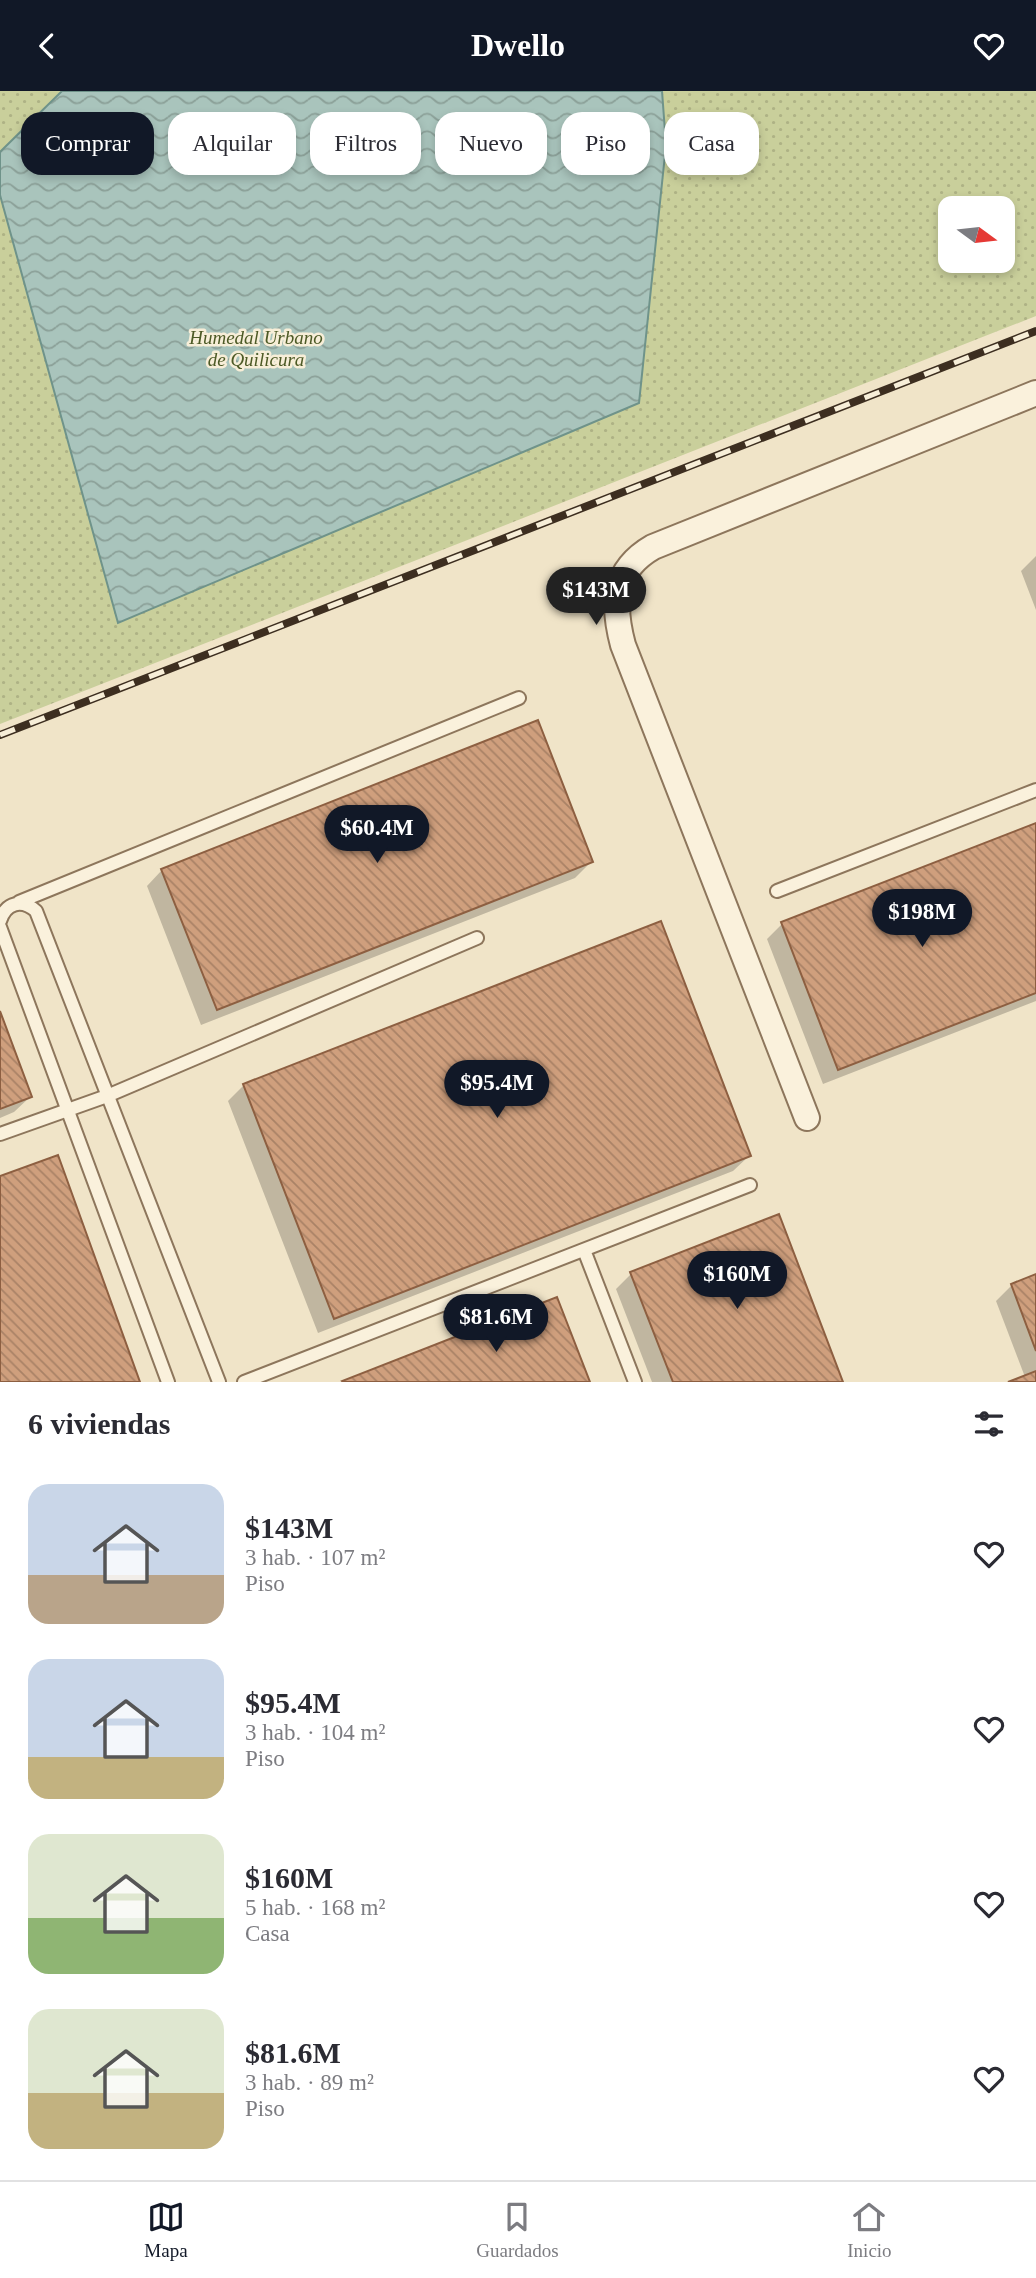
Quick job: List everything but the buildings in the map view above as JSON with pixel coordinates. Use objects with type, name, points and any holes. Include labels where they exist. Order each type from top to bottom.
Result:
[{"type":"street","points":[[807,1118],[624,645],[617,613],[620,584],[631,562],[653,547],[1036,393]]},
{"type":"lane","points":[[168,1382],[68,1111],[1,919],[9,907],[19,902],[519,698]]},
{"type":"lane","points":[[777,891],[1036,790]]},
{"type":"lane","points":[[19,902],[36,911],[219,1382]]},
{"type":"lane","points":[[0,1134],[107,1096],[477,938]]},
{"type":"lane","points":[[244,1382],[750,1185]]},
{"type":"lane","points":[[584,1249],[635,1382]]},
{"type":"lane","points":[[278,1369],[282,1382]]},
{"type":"green space","name":"Humedal Urbano de Quilicura","points":[[0,91],[1036,91],[1036,316],[0,724]]},
{"type":"water","points":[[62,91],[662,91],[664,164],[639,403],[118,623],[0,195],[0,152],[21,131],[21,175],[154,175],[154,112],[41,112]]},
{"type":"railway","points":[[0,735],[1036,331]]}]
